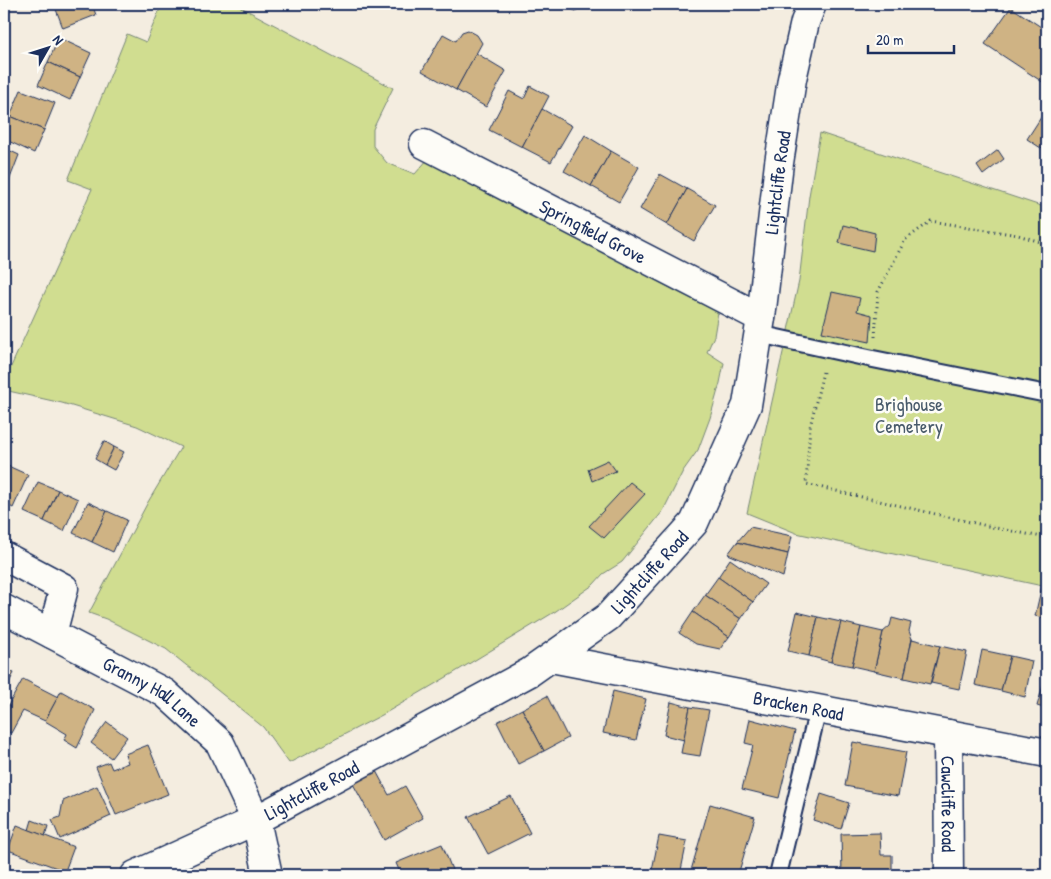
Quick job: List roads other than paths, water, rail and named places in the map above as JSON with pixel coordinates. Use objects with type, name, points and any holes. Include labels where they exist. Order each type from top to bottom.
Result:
[{"type":"street","name":"Lightcliffe Road","points":[[135,875],[256,820],[530,672],[608,617],[694,523],[747,405],[760,326],[779,163],[792,79],[805,22],[812,4]]},
{"type":"street","name":"Springfield Grove","points":[[424,144],[760,326]]},
{"type":"street","points":[[4,556],[64,588],[52,634]]},
{"type":"street","name":"Granny Hall Lane","points":[[4,609],[165,693],[220,742],[256,820],[268,875]]},
{"type":"street","name":"Bracken Road","points":[[551,658],[1047,753]]},
{"type":"street","name":"Cawcliffe Road","points":[[948,734],[948,875]]},
{"type":"lane","points":[[760,326],[829,350],[1047,394]]},
{"type":"lane","points":[[778,875],[818,709]]},
{"type":"park label","name":"Brighouse Cemetery","points":[[909,415]]}]
